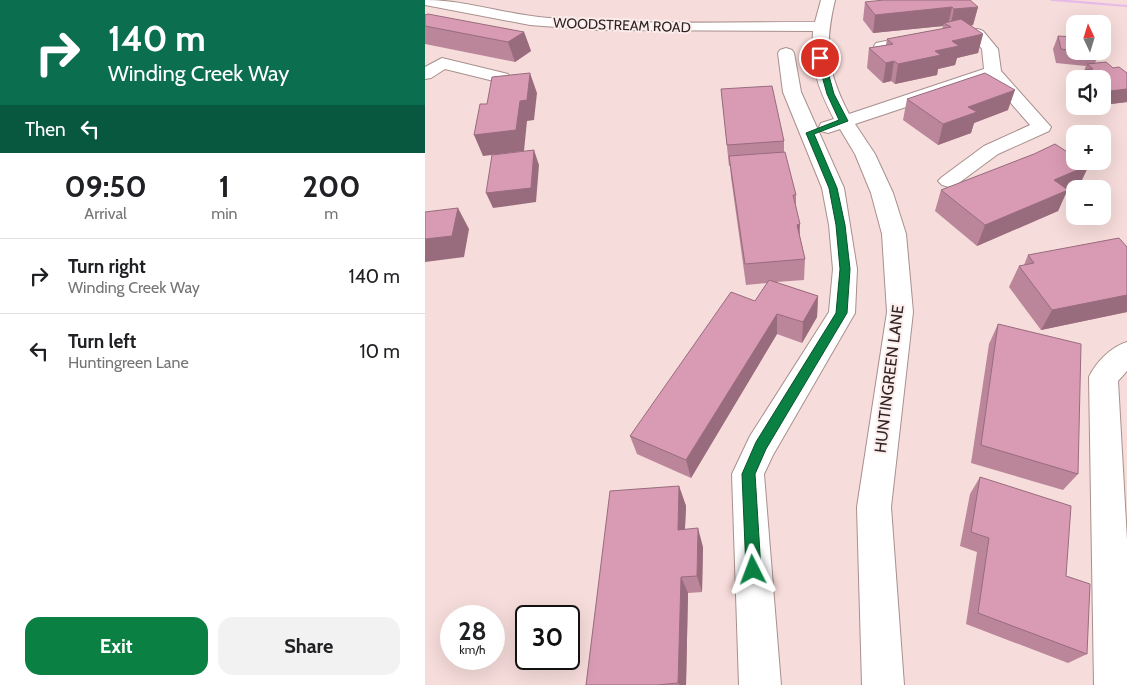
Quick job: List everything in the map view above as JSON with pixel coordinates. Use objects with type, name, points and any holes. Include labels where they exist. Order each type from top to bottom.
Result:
[{"type":"street","name":"HUNTINGREEN LANE","points":[[828,0],[821,28],[820,58],[830,94],[844,121],[865,154],[882,193],[894,234],[900,312],[873,507],[883,685]]},
{"type":"street","name":"WOODSTREAM ROAD","points":[[425,1],[530,21],[596,26],[821,28]]},
{"type":"street","points":[[882,46],[906,39],[945,34],[978,34],[990,49],[993,72],[1042,127],[991,150],[949,182]]},
{"type":"street","points":[[760,685],[748,474],[761,446],[842,313],[845,269],[840,225],[833,188],[793,92],[786,53]]},
{"type":"street","points":[[425,74],[443,63],[502,78]]},
{"type":"street","points":[[810,133],[993,72]]},
{"type":"street","points":[[1115,685],[1103,377],[1127,353]]},
{"type":"building","points":[[884,0],[970,0],[978,7],[954,9],[952,7],[875,15],[865,2]]},
{"type":"building","points":[[425,15],[524,32],[508,42],[425,26]]},
{"type":"building","points":[[961,19],[983,34],[952,41],[959,46],[935,51],[941,55],[898,64],[894,61],[886,63],[869,48],[893,44],[887,39],[951,27],[944,23]]},
{"type":"building","points":[[1058,36],[1066,36],[1066,50],[1061,49]]},
{"type":"building","points":[[1106,62],[1113,68],[1119,67],[1127,73],[1127,89],[1111,91],[1111,70],[1085,70],[1093,69],[1087,64]]},
{"type":"building","points":[[530,73],[527,100],[520,101],[516,130],[474,135],[480,104],[487,104],[492,77]]},
{"type":"building","points":[[985,73],[1015,90],[968,107],[977,112],[943,124],[907,99]]},
{"type":"building","points":[[772,86],[784,141],[727,145],[721,89]]},
{"type":"building","points":[[1055,144],[1066,151],[1066,170],[1077,170],[1054,180],[1066,189],[1066,191],[985,225],[941,190]]},
{"type":"building","points":[[534,150],[531,188],[486,193],[492,155]]},
{"type":"building","points":[[785,152],[796,195],[793,195],[800,224],[797,225],[805,259],[745,264],[729,156]]},
{"type":"building","points":[[458,208],[452,236],[425,239],[425,212]]},
{"type":"building","points":[[1119,238],[1127,247],[1127,295],[1052,310],[1019,266],[1034,263],[1028,255]]},
{"type":"building","points":[[769,280],[818,296],[803,322],[777,314],[686,460],[630,436],[731,292],[755,301]]},
{"type":"building","points":[[998,324],[1081,344],[1078,474],[981,445]]},
{"type":"building","points":[[980,477],[1071,506],[1066,576],[1090,584],[1087,654],[978,613],[989,538],[971,532]]},
{"type":"building","points":[[679,486],[678,530],[698,528],[697,576],[681,577],[678,683],[657,685],[586,685],[610,491]]},
{"type":"waterway","points":[[1052,0],[1127,6]]},
{"type":"route","points":[[753,570],[748,474],[761,446],[842,313],[845,269],[840,225],[833,188],[810,133],[844,121],[830,94],[820,58]]}]
